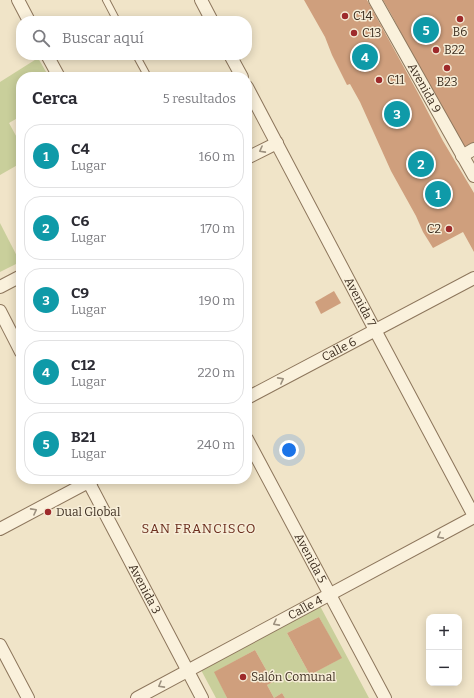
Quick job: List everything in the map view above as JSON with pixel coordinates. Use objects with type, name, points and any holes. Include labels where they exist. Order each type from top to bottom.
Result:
[{"type":"street","points":[[18,0],[26,16]]},
{"type":"street","points":[[201,0],[209,16]]},
{"type":"street","name":"Avenida 9","points":[[375,0],[474,176]]},
{"type":"street","points":[[50,60],[56,72]]},
{"type":"street","points":[[233,60],[239,72]]},
{"type":"street","name":"Avenida 7","points":[[252,97],[474,517]]},
{"type":"street","points":[[252,155],[276,143]]},
{"type":"street","points":[[462,156],[474,149]]},
{"type":"street","name":"Calle 6","points":[[252,395],[474,278]]},
{"type":"street","points":[[0,287],[16,279]]},
{"type":"street","points":[[0,311],[16,342]]},
{"type":"street","name":"Avenida 5","points":[[252,448],[385,698]]},
{"type":"street","points":[[0,529],[83,484]]},
{"type":"street","name":"Avenida 3","points":[[92,484],[202,698]]},
{"type":"street","name":"Calle 4","points":[[137,698],[474,517]]},
{"type":"street","points":[[0,645],[28,698]]},
{"type":"lane","points":[[106,0],[114,16]]},
{"type":"lane","points":[[139,60],[145,72]]},
{"type":"green space","points":[[35,60],[39,60],[46,72],[16,72],[16,119],[9,123],[16,136],[16,166],[0,175],[0,82]]},
{"type":"green space","points":[[0,223],[16,254],[16,264],[0,272]]},
{"type":"green space","points":[[320,606],[369,698],[285,698],[282,693],[274,698],[267,685],[273,682],[255,650],[215,672],[227,698],[216,698],[201,670]],"holes":[[[319,617],[341,658],[310,675],[287,633]]]},
{"type":"building","points":[[304,0],[367,0],[443,141],[474,193],[474,252],[463,232],[433,248],[391,171],[360,102],[350,84],[347,85],[325,37]]},
{"type":"building","points":[[383,0],[474,0],[474,142],[462,148]]},
{"type":"building","points":[[334,291],[341,303],[321,314],[315,302]]},
{"type":"building","points":[[319,617],[342,658],[310,675],[287,633]]},
{"type":"building","name":"Salón Comunal","points":[[255,650],[273,682],[267,685],[274,698],[227,698],[214,672]]},
{"type":"building","points":[[282,693],[285,698],[274,698]]},
{"type":"place","name":"C14","points":[[345,16]]},
{"type":"place","name":"B6","points":[[460,19]]},
{"type":"place","name":"B21","points":[[426,30]]},
{"type":"place","name":"C13","points":[[354,33]]},
{"type":"place","name":"B22","points":[[436,50]]},
{"type":"place","name":"C12","points":[[365,57]]},
{"type":"place","name":"B23","points":[[447,68]]},
{"type":"place","name":"C11","points":[[379,80]]},
{"type":"place","name":"C9","points":[[397,114]]},
{"type":"place","name":"C6","points":[[421,164]]},
{"type":"place","name":"C4","points":[[438,194]]},
{"type":"place","name":"C2","points":[[449,229]]},
{"type":"place","name":"Dual Global","points":[[48,512]]},
{"type":"place","name":"Salón Comunal","points":[[243,677]]},
{"type":"district","name":"SAN FRANCISCO","points":[[199,528]]}]
